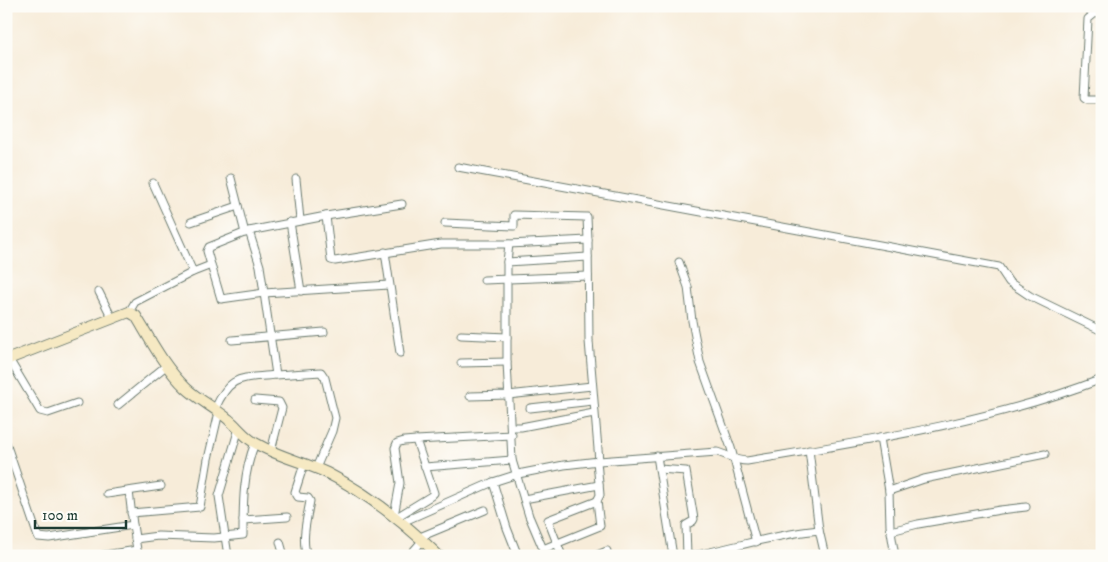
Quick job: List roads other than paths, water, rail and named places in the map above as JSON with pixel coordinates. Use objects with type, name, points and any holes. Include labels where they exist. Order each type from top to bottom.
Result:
[{"type":"main road","points":[[8,359],[130,312],[136,316],[167,365],[187,389],[217,410],[255,443],[326,472],[364,494],[397,519],[439,556]]},
{"type":"street","points":[[1102,13],[1094,14],[1088,19],[1084,98],[1087,100],[1102,100]]},
{"type":"street","points":[[458,166],[999,267],[1009,282],[1030,296],[1102,331]]},
{"type":"street","points":[[231,178],[238,206],[260,266],[276,375]]},
{"type":"street","points":[[296,179],[300,220]]},
{"type":"street","points":[[153,183],[193,272]]},
{"type":"street","points":[[390,285],[264,293],[221,299],[207,251],[209,247],[247,232],[300,220],[402,204]]},
{"type":"street","points":[[191,222],[238,206]]},
{"type":"street","points":[[446,223],[514,226],[514,215],[586,217],[592,386],[600,495],[598,501],[600,526],[557,544],[545,552],[528,516],[518,474],[512,460],[507,362],[507,262],[509,244]]},
{"type":"street","points":[[326,216],[331,260],[335,261],[441,244],[509,244],[588,240]]},
{"type":"street","points":[[290,222],[301,291]]},
{"type":"street","points":[[385,252],[400,353]]},
{"type":"street","points":[[507,262],[588,257]]},
{"type":"street","points":[[679,262],[688,287],[700,362],[714,397],[734,459],[756,542]]},
{"type":"street","points":[[130,312],[136,302],[193,272],[211,265]]},
{"type":"street","points":[[484,280],[588,276]]},
{"type":"street","points":[[99,292],[112,318]]},
{"type":"street","points":[[232,340],[324,332]]},
{"type":"street","points":[[461,335],[507,337]]},
{"type":"street","points":[[8,359],[40,411],[48,413],[77,403]]},
{"type":"street","points":[[461,363],[507,362]]},
{"type":"street","points":[[118,405],[167,365]]},
{"type":"street","points":[[131,513],[200,507],[221,395],[236,380],[321,372],[325,378],[335,418],[332,431],[316,468]]},
{"type":"street","points":[[397,519],[407,520],[493,482],[555,466],[717,452],[726,454],[734,459],[747,461],[880,438],[1022,407],[1102,379]]},
{"type":"street","points":[[470,396],[508,395],[592,386]]},
{"type":"street","points":[[255,400],[279,402],[282,408],[270,450]]},
{"type":"street","points":[[530,408],[593,401]]},
{"type":"street","points":[[397,519],[400,483],[395,448],[397,443],[512,431],[521,427],[594,413]]},
{"type":"street","points":[[228,556],[219,496],[239,428]]},
{"type":"street","points":[[880,438],[889,491],[891,531],[895,556]]},
{"type":"street","points":[[397,519],[434,493],[416,440]]},
{"type":"street","points":[[6,443],[38,537],[48,538],[133,526]]},
{"type":"street","points":[[135,539],[158,536],[214,538],[243,535],[245,480],[255,443]]},
{"type":"street","points":[[809,450],[819,530],[825,556]]},
{"type":"street","points":[[889,491],[924,479],[1045,454]]},
{"type":"street","points":[[657,456],[674,556]]},
{"type":"street","points":[[425,467],[512,460]]},
{"type":"street","points":[[304,464],[295,492],[298,496],[308,498],[310,501],[306,522],[305,550],[307,556]]},
{"type":"street","points":[[659,469],[686,471],[694,519],[686,525],[686,556]]},
{"type":"street","points":[[493,482],[518,556]]},
{"type":"street","points":[[524,499],[599,485]]},
{"type":"street","points":[[107,494],[162,486]]},
{"type":"street","points":[[98,556],[137,553],[129,492]]},
{"type":"street","points":[[562,556],[548,520],[598,501]]},
{"type":"street","points":[[891,531],[918,524],[1026,507]]},
{"type":"street","points":[[409,556],[421,539],[485,510]]},
{"type":"street","points":[[243,520],[287,517]]},
{"type":"street","points":[[691,556],[715,554],[767,537],[819,530]]},
{"type":"street","points":[[280,542],[284,556]]},
{"type":"street","points":[[595,556],[607,551]]}]
